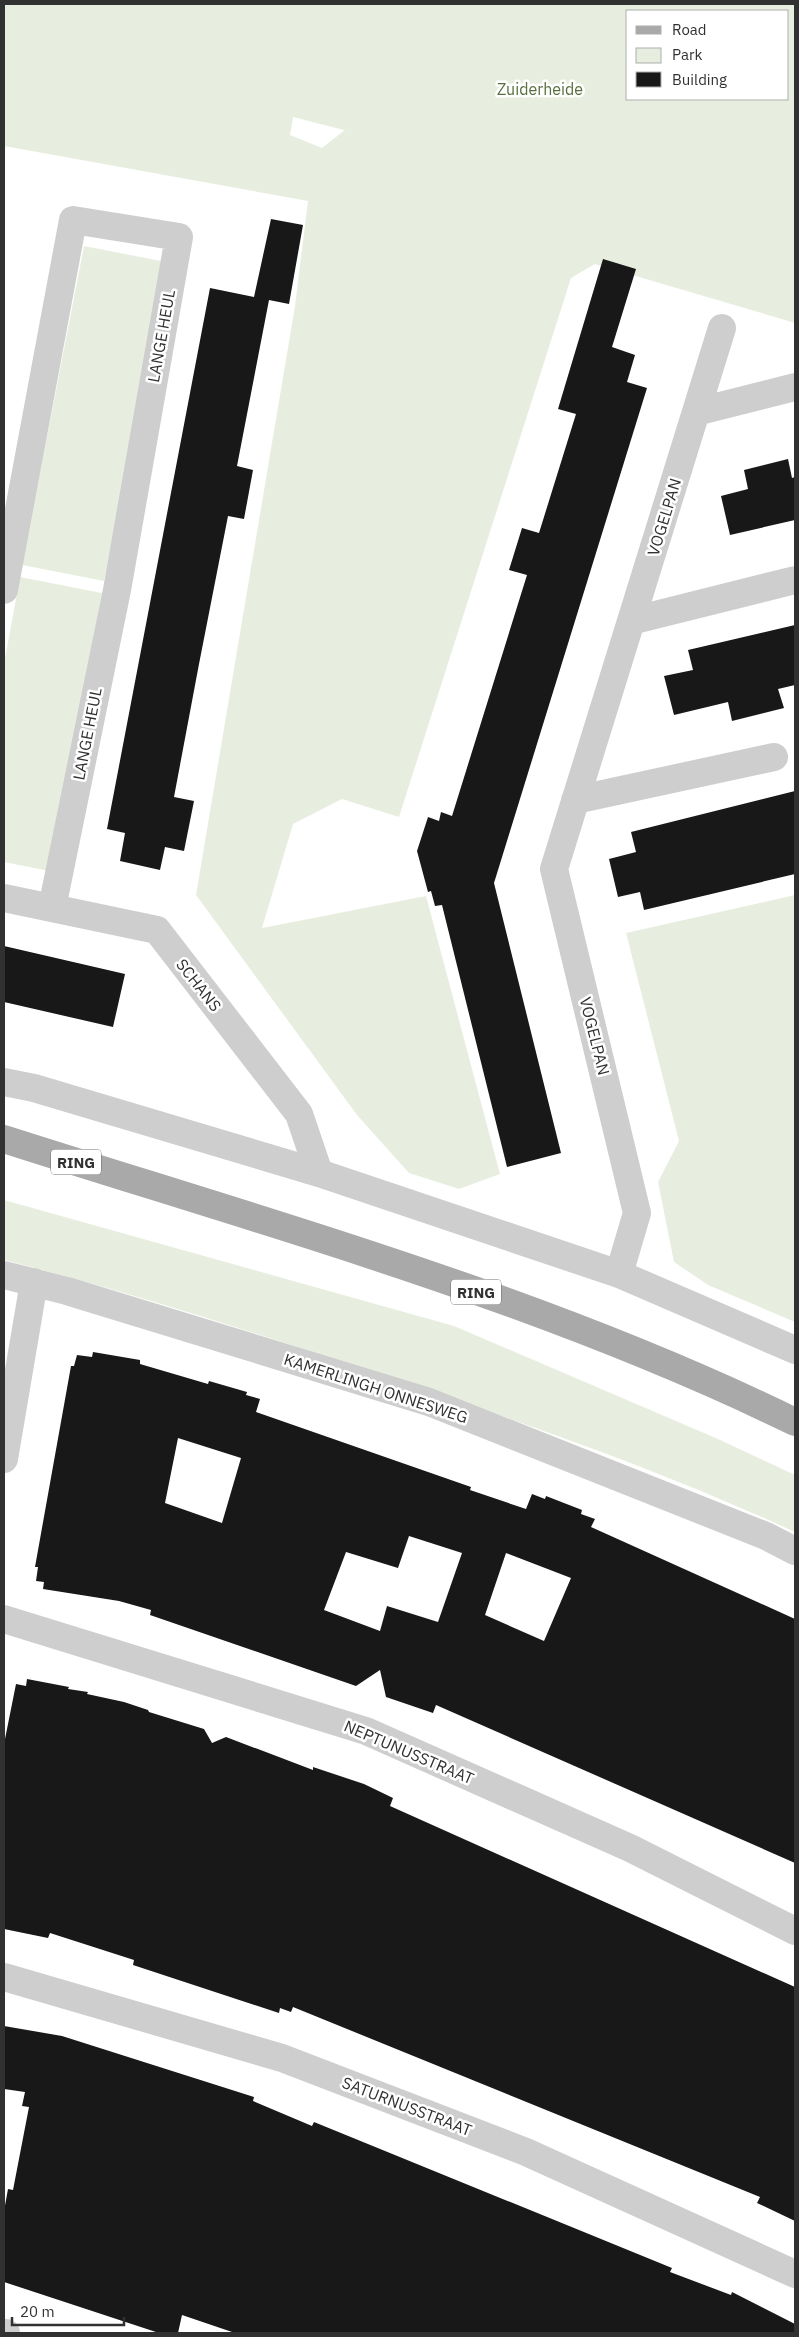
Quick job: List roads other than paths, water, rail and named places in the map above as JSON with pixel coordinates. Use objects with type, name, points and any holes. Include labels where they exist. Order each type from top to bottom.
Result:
[{"type":"main road","name":"RING","points":[[4,1139],[364,1253],[586,1330],[755,1402],[795,1422]]},
{"type":"main road","name":"RING","points":[[4,1155],[148,1185]]},
{"type":"street","name":"LANGE HEUL","points":[[4,590],[73,220],[179,237],[117,590],[52,908]]},
{"type":"street","name":"VOGELPAN","points":[[619,1274],[637,1213],[554,869],[722,328]]},
{"type":"street","points":[[696,412],[795,387]]},
{"type":"street","points":[[631,621],[795,580]]},
{"type":"street","points":[[575,800],[774,757]]},
{"type":"street","name":"SCHANS","points":[[4,898],[158,930],[299,1114],[319,1173]]},
{"type":"street","points":[[4,1082],[34,1088],[319,1173],[619,1274],[795,1350]]},
{"type":"street","name":"KAMERLINGH ONNESWEG","points":[[4,1275],[34,1282],[429,1402],[766,1536],[795,1551]]},
{"type":"street","points":[[4,1459],[34,1282]]},
{"type":"street","name":"NEPTUNUSSTRAAT","points":[[4,1619],[366,1731],[630,1848],[795,1932]]},
{"type":"street","name":"SATURNUSSTRAAT","points":[[4,1977],[282,2058],[526,2152],[795,2274]]},
{"type":"park label","name":"Zuiderheide","points":[[540,89]]}]
